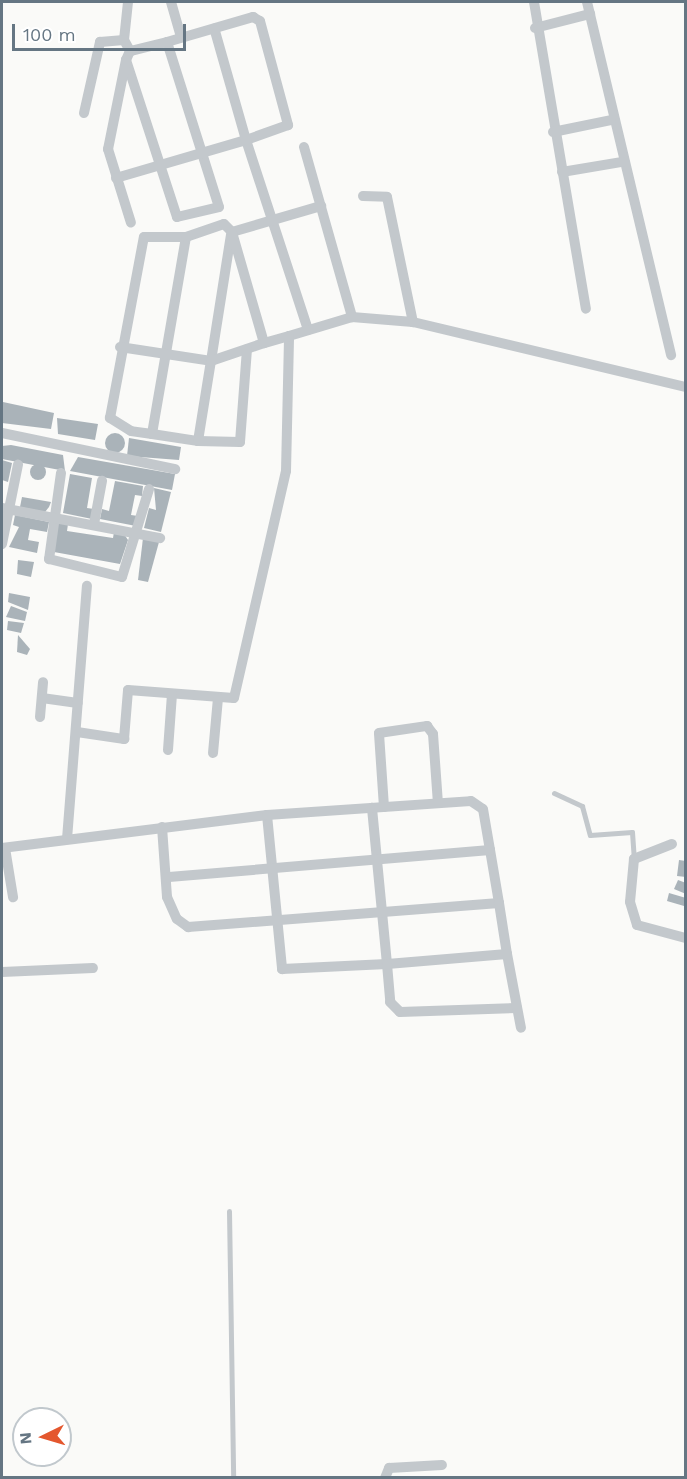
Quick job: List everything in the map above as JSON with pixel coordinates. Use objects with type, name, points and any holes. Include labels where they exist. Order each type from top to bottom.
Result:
[{"type":"street","points":[[128,2],[124,40],[159,166],[179,220],[216,210],[203,152],[166,42]]},
{"type":"street","points":[[171,2],[181,38]]},
{"type":"street","points":[[534,2],[535,28],[586,309]]},
{"type":"street","points":[[587,2],[611,120],[671,355]]},
{"type":"street","points":[[535,28],[590,14]]},
{"type":"street","points":[[116,178],[284,129],[289,120],[256,17],[166,42],[128,56]]},
{"type":"street","points":[[214,28],[246,140],[275,219],[308,330]]},
{"type":"street","points":[[84,113],[100,42],[124,40]]},
{"type":"street","points":[[128,56],[108,149],[131,223]]},
{"type":"street","points":[[554,132],[611,120]]},
{"type":"street","points":[[304,147],[352,317]]},
{"type":"street","points":[[562,172],[621,162]]},
{"type":"street","points":[[363,196],[387,196],[413,322]]},
{"type":"street","points":[[231,232],[321,206]]},
{"type":"street","points":[[247,349],[240,442],[198,441],[152,434],[111,422],[120,347],[144,237],[186,237],[224,224],[231,232],[264,343]]},
{"type":"street","points":[[198,441],[231,232]]},
{"type":"street","points":[[152,434],[186,237]]},
{"type":"street","points":[[120,347],[211,361],[352,317],[413,322],[686,387]]},
{"type":"street","points":[[77,732],[124,739],[128,690],[234,698],[286,471],[289,336]]},
{"type":"street","points":[[2,433],[175,469]]},
{"type":"street","points":[[2,544],[5,508],[18,465]]},
{"type":"street","points":[[61,473],[53,517],[50,559],[122,578],[138,532],[149,489]]},
{"type":"street","points":[[94,524],[102,481]]},
{"type":"street","points":[[5,508],[160,538]]},
{"type":"street","points":[[67,839],[87,586]]},
{"type":"street","points":[[40,717],[43,682]]},
{"type":"street","points":[[168,750],[172,694]]},
{"type":"street","points":[[42,698],[78,703]]},
{"type":"street","points":[[213,753],[218,698]]},
{"type":"street","points":[[384,807],[379,733],[427,726],[433,734],[438,803]]},
{"type":"street","points":[[13,897],[3,848],[267,815],[438,803],[480,804],[521,1028]]},
{"type":"street","points":[[372,808],[379,859],[390,1002],[400,1012],[517,1008]]},
{"type":"street","points":[[267,815],[275,920],[282,969],[387,964],[507,954]]},
{"type":"street","points":[[162,827],[171,909],[188,927],[499,903]]},
{"type":"street","points":[[672,844],[634,859],[634,921],[686,938]]},
{"type":"street","points":[[166,876],[490,850]]},
{"type":"street","points":[[2,972],[93,968]]},
{"type":"street","points":[[385,1478],[389,1467],[442,1465]]},
{"type":"lane","points":[[554,793],[582,806],[590,835],[632,832],[634,859]]},
{"type":"lane","points":[[230,1211],[233,1478]]},
{"type":"building","points":[[3,402],[54,413],[51,429],[2,423]]},
{"type":"building","points":[[57,418],[98,424],[95,440],[58,434]]},
{"type":"building","points":[[115,433],[122,436],[125,443],[122,450],[115,453],[108,450],[105,443],[108,436]]},
{"type":"building","points":[[129,438],[181,447],[179,460],[127,456]]},
{"type":"building","points":[[11,445],[63,455],[65,471],[2,459],[2,446]]},
{"type":"building","points":[[78,457],[175,474],[172,490],[70,471]]},
{"type":"building","points":[[2,460],[12,463],[8,482],[2,480]]},
{"type":"building","points":[[35,464],[41,464],[46,472],[44,478],[35,480],[30,475],[30,469]]},
{"type":"building","points":[[70,474],[92,478],[87,508],[94,509],[92,519],[63,513]]},
{"type":"building","points":[[115,481],[143,486],[142,496],[135,495],[131,515],[138,516],[136,526],[100,519],[102,509],[109,511]]},
{"type":"building","points":[[154,488],[171,492],[161,532],[144,528],[149,508],[156,510]]},
{"type":"building","points":[[22,497],[51,502],[45,512],[20,507]]},
{"type":"building","points":[[15,515],[49,522],[47,532],[30,529],[28,540],[39,542],[37,553],[9,547],[19,527],[13,525]]},
{"type":"building","points":[[58,523],[68,524],[67,531],[113,538],[114,532],[124,534],[128,540],[120,564],[54,552]]},
{"type":"building","points":[[143,538],[159,542],[148,582],[138,580]]},
{"type":"building","points":[[18,560],[34,562],[31,577],[17,574]]},
{"type":"building","points":[[9,593],[30,597],[28,610],[8,602]]},
{"type":"building","points":[[11,606],[27,612],[25,621],[6,617]]},
{"type":"building","points":[[8,621],[24,623],[21,633],[7,630]]},
{"type":"building","points":[[18,635],[30,649],[27,655],[17,652]]},
{"type":"building","points":[[679,860],[686,861],[686,877],[677,876]]},
{"type":"building","points":[[678,880],[686,883],[686,894],[674,889]]},
{"type":"building","points":[[669,893],[686,898],[684,906],[667,901]]}]
